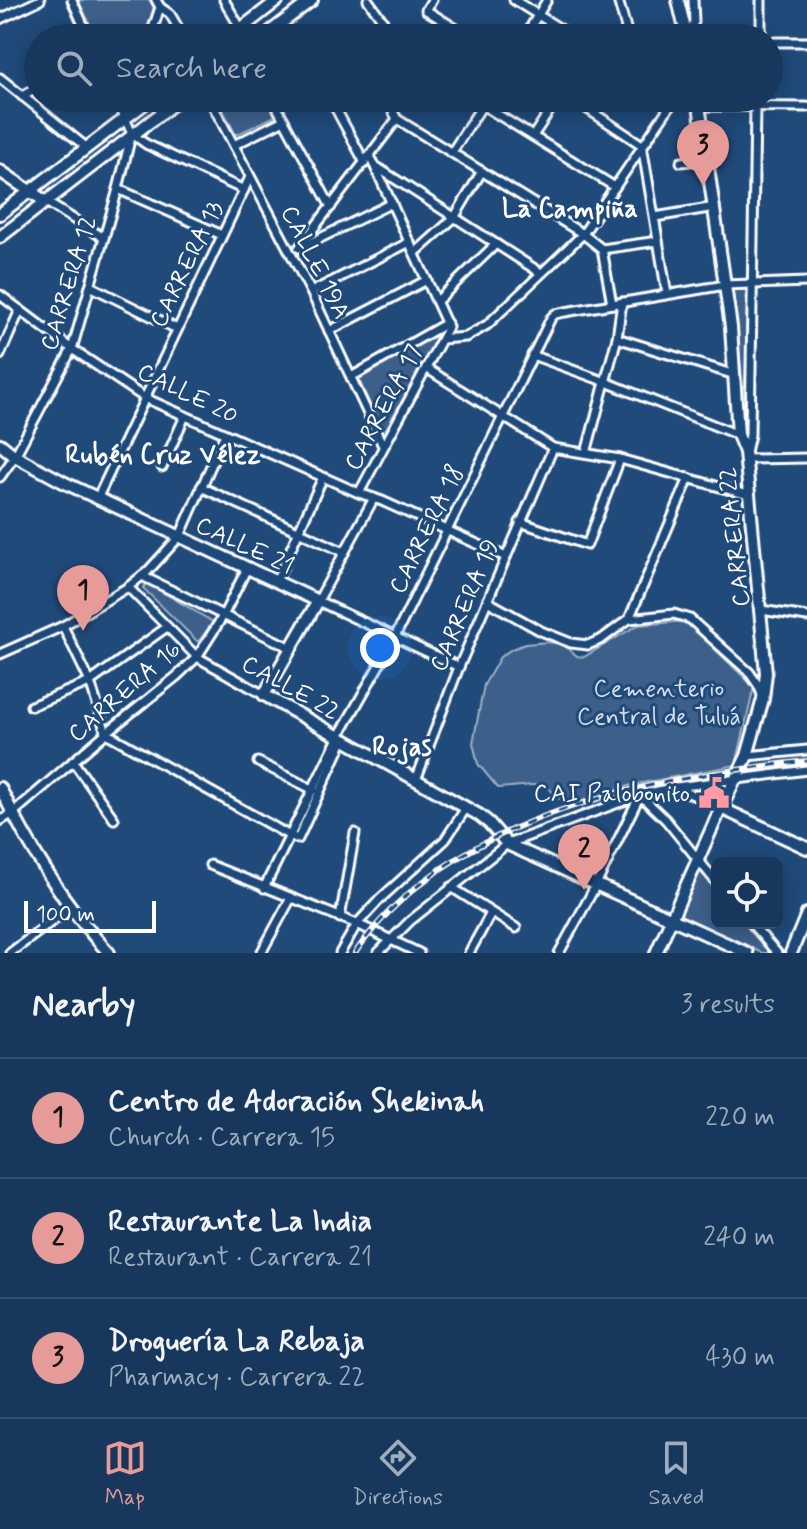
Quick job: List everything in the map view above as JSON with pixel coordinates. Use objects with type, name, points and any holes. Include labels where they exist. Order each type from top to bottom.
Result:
[{"type":"street","points":[[0,19],[40,0]]},
{"type":"street","points":[[72,0],[83,24]]},
{"type":"street","points":[[224,0],[238,24]]},
{"type":"street","points":[[247,24],[278,0]]},
{"type":"street","points":[[280,24],[312,0]]},
{"type":"street","points":[[368,0],[383,21],[379,24]]},
{"type":"street","points":[[432,0],[426,10],[448,24]]},
{"type":"street","points":[[514,0],[552,24]]},
{"type":"street","points":[[533,24],[547,0]]},
{"type":"street","points":[[618,0],[625,24]]},
{"type":"street","points":[[678,0],[684,24]]},
{"type":"street","points":[[693,0],[693,24]]},
{"type":"street","points":[[761,0],[761,24]]},
{"type":"street","points":[[153,24],[158,4],[176,24]]},
{"type":"street","points":[[783,42],[807,42]]},
{"type":"street","points":[[0,78],[22,96]]},
{"type":"street","points":[[783,107],[807,107]]},
{"type":"street","points":[[42,112],[86,147]]},
{"type":"street","points":[[122,112],[132,134],[146,144],[244,190]]},
{"type":"street","points":[[125,119],[127,112]]},
{"type":"street","points":[[0,214],[134,112]]},
{"type":"street","points":[[0,237],[162,112]]},
{"type":"street","name":"CALLE 19A","points":[[216,112],[311,292],[383,446]]},
{"type":"street","name":"CALLE 19A","points":[[281,112],[331,207]]},
{"type":"street","points":[[339,112],[375,166],[541,273]]},
{"type":"street","points":[[393,112],[397,119],[583,234],[602,249],[612,304],[725,285],[807,282]]},
{"type":"street","points":[[452,152],[478,112]]},
{"type":"street","points":[[498,112],[615,187]]},
{"type":"street","points":[[533,136],[549,112]]},
{"type":"street","points":[[592,112],[642,145],[667,294]]},
{"type":"street","name":"CARRERA 17","points":[[442,339],[466,337],[487,325],[583,234],[664,112]]},
{"type":"street","name":"CARRERA 22","points":[[656,953],[747,756],[763,699],[766,673],[746,456],[738,435],[725,285],[701,112]]},
{"type":"street","points":[[755,112],[750,435],[746,456],[807,458]]},
{"type":"street","points":[[299,248],[397,119]]},
{"type":"street","points":[[234,145],[284,120]]},
{"type":"street","name":"CARRERA 12","points":[[0,477],[15,456],[72,349],[132,134]]},
{"type":"street","points":[[681,162],[708,159]]},
{"type":"street","points":[[351,377],[447,325],[375,166]]},
{"type":"street","points":[[0,171],[104,238]]},
{"type":"street","points":[[415,253],[454,218],[482,171]]},
{"type":"street","name":"CARRERA 13","points":[[97,499],[250,177]]},
{"type":"street","points":[[118,189],[222,235]]},
{"type":"street","points":[[289,254],[392,203]]},
{"type":"street","points":[[655,217],[715,207]]},
{"type":"street","points":[[602,249],[658,241]]},
{"type":"street","points":[[311,292],[410,242]]},
{"type":"street","points":[[437,301],[496,244]]},
{"type":"street","points":[[329,331],[427,280]]},
{"type":"street","points":[[90,286],[177,329]]},
{"type":"street","name":"CALLE 20","points":[[2,299],[145,398],[506,557]]},
{"type":"street","points":[[586,453],[617,338],[622,302]]},
{"type":"street","name":"CARRERA 18","points":[[264,888],[395,637],[547,326],[555,314],[612,304]]},
{"type":"street","points":[[0,355],[20,310]]},
{"type":"street","name":"CARRERA 17","points":[[359,493],[447,325]]},
{"type":"street","points":[[617,338],[735,375]]},
{"type":"street","points":[[532,355],[738,435]]},
{"type":"street","points":[[426,368],[553,448],[620,459],[748,495]]},
{"type":"street","points":[[162,467],[185,416]]},
{"type":"street","points":[[0,654],[63,626],[142,576],[180,536],[225,434]]},
{"type":"street","name":"CALLE 21","points":[[0,444],[15,456],[97,499],[459,667]]},
{"type":"street","name":"CARRERA 19","points":[[416,780],[459,667],[553,448]]},
{"type":"street","points":[[520,522],[587,545],[620,459]]},
{"type":"street","points":[[276,582],[323,477]]},
{"type":"street","points":[[629,619],[689,478]]},
{"type":"street","points":[[201,487],[344,552]]},
{"type":"street","name":"CARRERA 17","points":[[264,695],[374,498]]},
{"type":"street","name":"CARRERA 16","points":[[0,821],[197,657],[223,616],[247,568]]},
{"type":"street","points":[[142,576],[291,648]]},
{"type":"street","name":"CALLE 22","points":[[128,587],[197,657],[466,808],[489,823],[507,844],[747,953]]},
{"type":"street","points":[[487,601],[559,639],[581,645],[602,639],[629,619],[674,614],[690,619],[749,672],[763,699]]},
{"type":"street","points":[[761,610],[807,617]]},
{"type":"street","points":[[63,626],[90,682],[106,733],[290,836],[298,839],[342,740]]},
{"type":"street","points":[[31,706],[90,682],[167,627]]},
{"type":"street","points":[[747,756],[807,750]]},
{"type":"street","points":[[73,761],[114,819]]},
{"type":"street","points":[[258,762],[314,790]]},
{"type":"street","points":[[378,953],[451,887],[507,844],[640,795],[676,787],[807,770]]},
{"type":"street","points":[[676,787],[807,848]]},
{"type":"street","points":[[0,788],[38,860],[109,953]]},
{"type":"street","points":[[640,795],[666,820],[711,876]]},
{"type":"street","points":[[559,953],[640,795]]},
{"type":"street","points":[[340,953],[357,924],[445,840],[466,808]]},
{"type":"street","points":[[340,918],[355,833]]},
{"type":"street","points":[[210,865],[357,924],[419,953]]},
{"type":"street","points":[[451,887],[516,928]]},
{"type":"street","points":[[261,953],[291,898]]},
{"type":"street","points":[[10,953],[71,907]]},
{"type":"street","points":[[469,953],[491,913]]},
{"type":"street","points":[[791,953],[807,914]]},
{"type":"street","points":[[756,929],[777,953]]},
{"type":"green space","points":[[78,0],[150,0],[154,7],[149,24],[90,24]]},
{"type":"green space","points":[[224,112],[273,112],[275,116],[236,135]]},
{"type":"green space","points":[[748,287],[745,404],[732,290]]},
{"type":"green space","points":[[442,331],[383,434],[358,378]]},
{"type":"green space","points":[[147,583],[213,622],[198,642],[143,588]]},
{"type":"green space","name":"Cementerio Central de Tuluá","points":[[686,621],[754,687],[736,765],[632,785],[568,806],[544,784],[498,788],[478,764],[473,743],[484,685],[500,657],[525,644],[548,642],[584,657],[638,625]]},
{"type":"green space","points":[[698,869],[711,884],[711,929],[750,929],[771,953],[762,953],[677,914]]},
{"type":"railway","points":[[355,953],[395,906],[444,867],[499,836],[558,811],[620,793],[747,768],[807,761]]},
{"type":"place","name":"Droguería La Rebaja","points":[[703,186]]},
{"type":"place","name":"Centro de Adoración Shekinah","points":[[83,631]]},
{"type":"place","name":"CAI Palobonito","points":[[714,793]]},
{"type":"place","name":"Restaurante La India","points":[[584,890]]},
{"type":"district","name":"La Campiña","points":[[570,208]]},
{"type":"district","name":"Rubén Cruz Vélez","points":[[163,454]]},
{"type":"district","name":"Rojas","points":[[402,746]]}]
